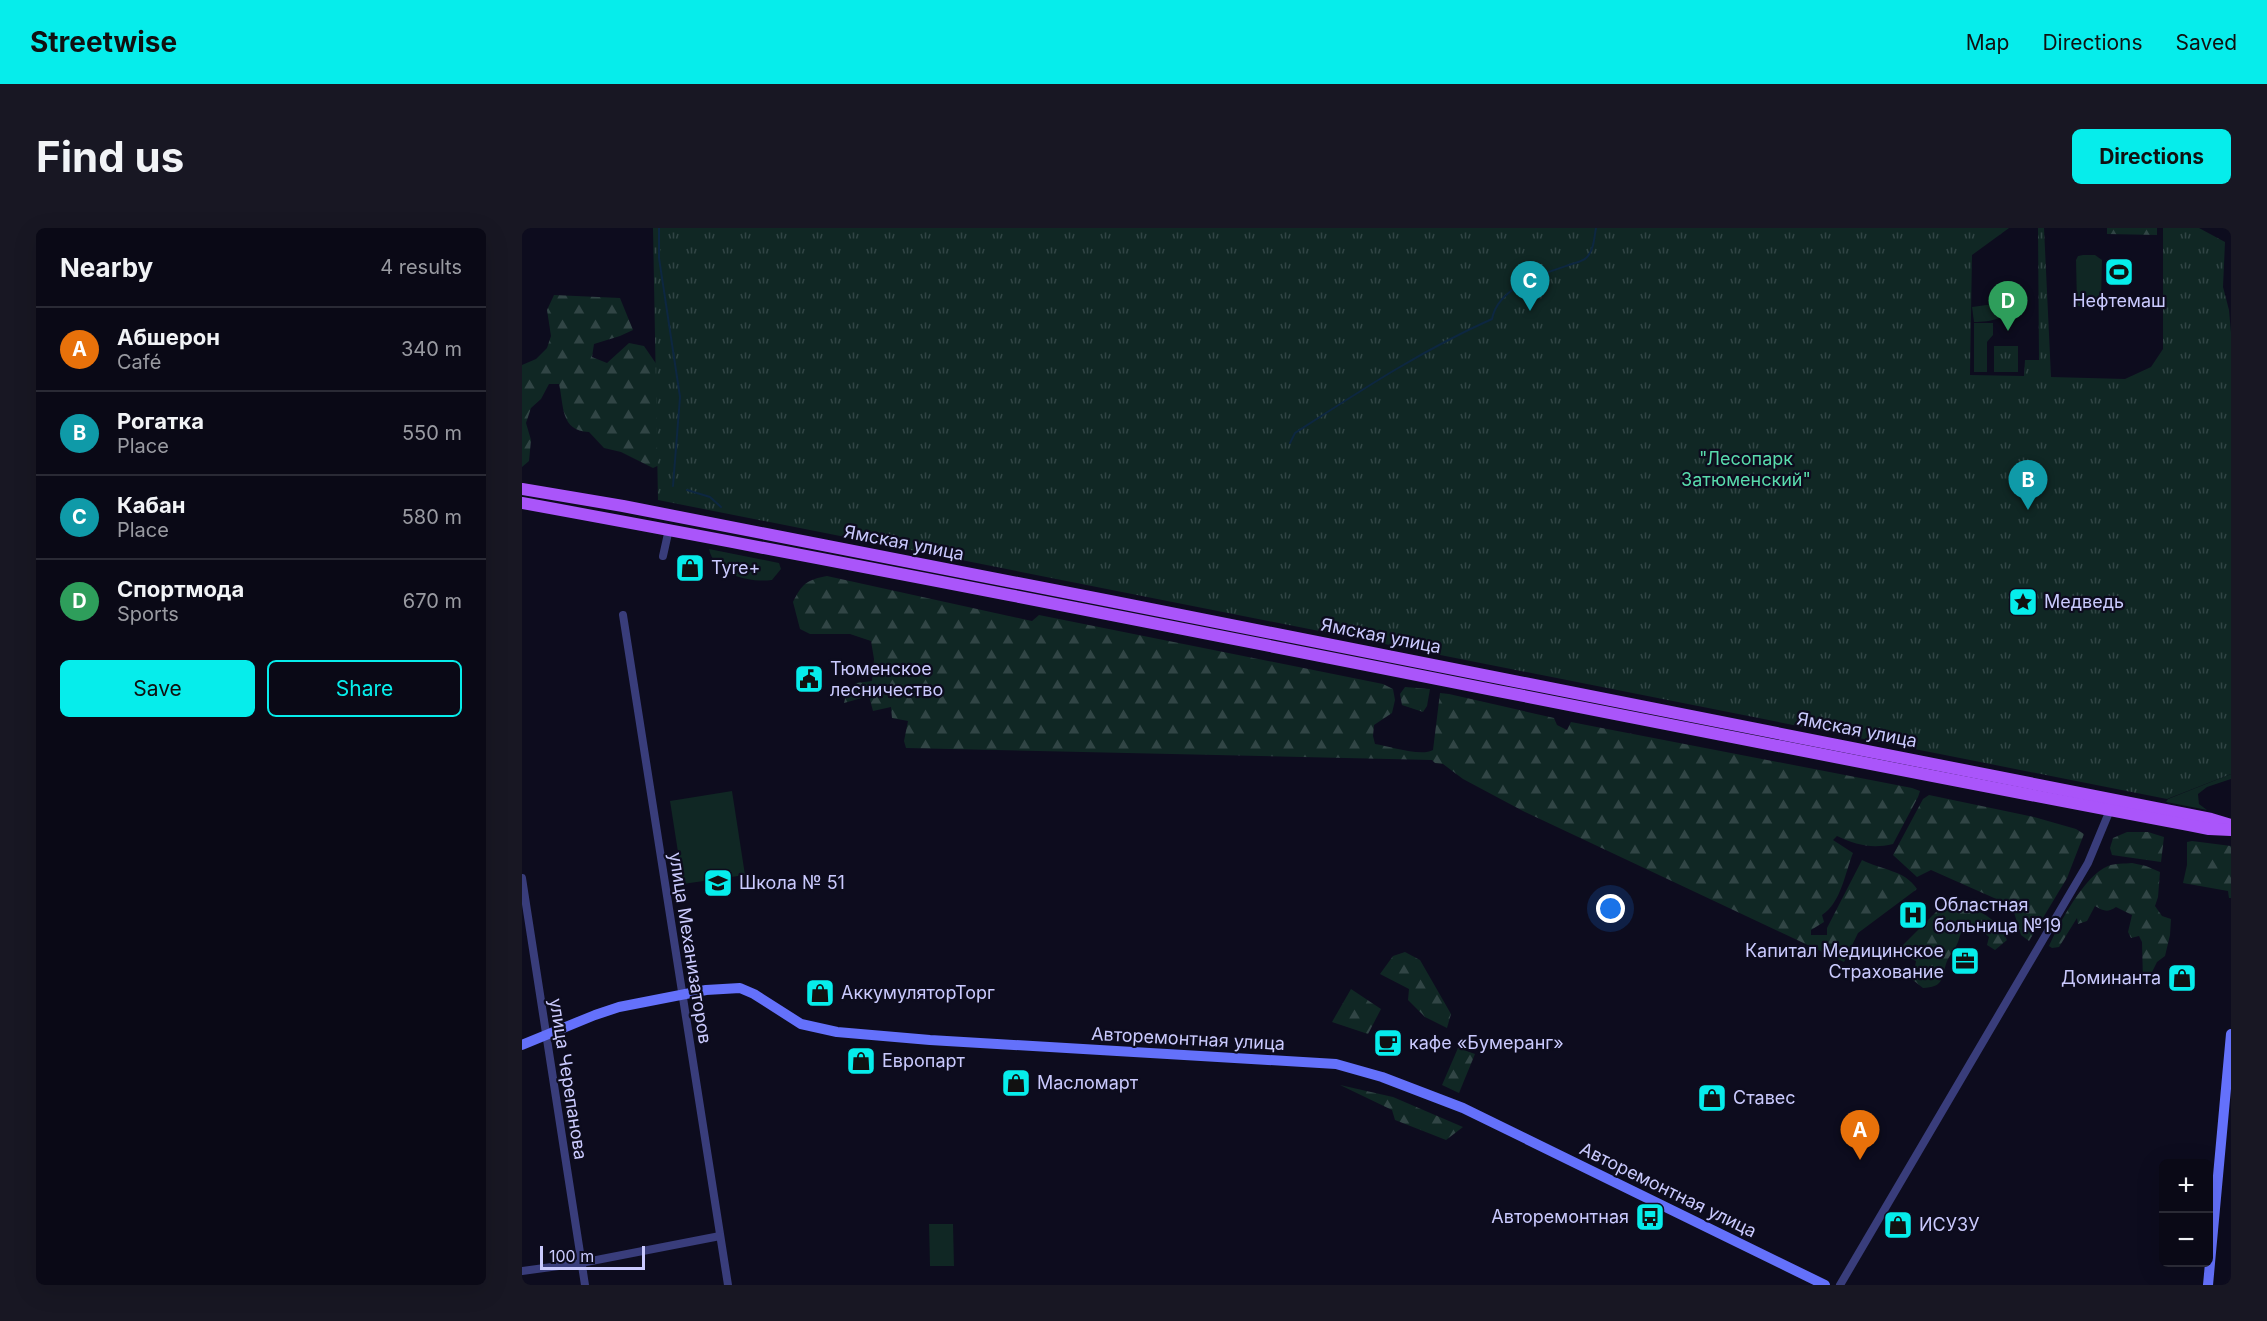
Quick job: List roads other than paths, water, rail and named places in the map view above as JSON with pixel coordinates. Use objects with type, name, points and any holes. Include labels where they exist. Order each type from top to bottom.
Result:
[{"type":"main road","name":"Ямская улица","points":[[522,489],[623,506],[1704,724],[2110,810],[2210,829],[2231,830]]},
{"type":"main road","name":"Ямская улица","points":[[522,503],[2211,819],[2231,825]]},
{"type":"street","points":[[663,556],[669,529]]},
{"type":"street","name":"улица Механизаторов","points":[[623,615],[728,1285]]},
{"type":"street","points":[[1840,1285],[2088,863],[2110,810]]},
{"type":"street","name":"улица Черепанова","points":[[522,878],[585,1285]]},
{"type":"street","name":"Авторемонтная улица","points":[[522,1046],[611,1010],[714,989],[740,988],[754,994],[801,1024],[823,1030],[869,1035],[1320,1062],[1357,1069],[1434,1095],[1825,1285]]},
{"type":"street","points":[[2208,1285],[2231,1034]]},
{"type":"street","points":[[522,1271],[581,1263],[720,1236]]},
{"type":"waterway","points":[[659,228],[659,258],[680,397],[673,486]]},
{"type":"waterway","points":[[1290,443],[1295,433],[1367,387],[1441,344],[1492,319],[1503,298],[1523,283],[1584,259],[1592,248],[1596,228]]},
{"type":"waterway","points":[[687,490],[710,497],[721,507]]},
{"type":"place","name":"Нефтемаш","points":[[2119,272]]},
{"type":"place","name":"Кабан","points":[[1530,311]]},
{"type":"place","name":"Спортмода","points":[[2008,331]]},
{"type":"place","name":"Рогатка","points":[[2028,510]]},
{"type":"place","name":"Tyre+","points":[[690,568]]},
{"type":"place","name":"Медведь","points":[[2023,602]]},
{"type":"place","name":"Тюменское лесничество","points":[[809,679]]},
{"type":"place","name":"Школа № 51","points":[[718,883]]},
{"type":"place","name":"Областная больница №19","points":[[1913,915]]},
{"type":"place","name":"Капитал Медицинское Страхование","points":[[1965,961]]},
{"type":"place","name":"Доминанта","points":[[2182,978]]},
{"type":"place","name":"АккумуляторТорг","points":[[820,993]]},
{"type":"place","name":"кафе «Бумеранг»","points":[[1388,1043]]},
{"type":"place","name":"Европарт","points":[[861,1061]]},
{"type":"place","name":"Масломарт","points":[[1016,1083]]},
{"type":"place","name":"Ставес","points":[[1712,1098]]},
{"type":"place","name":"Абшерон","points":[[1860,1160]]},
{"type":"place","name":"Авторемонтная","points":[[1650,1217]]},
{"type":"place","name":"ИСУЗУ","points":[[1898,1225]]},
{"type":"park label","name":"\"Лесопарк Затюменский\"","points":[[1746,469]]}]
